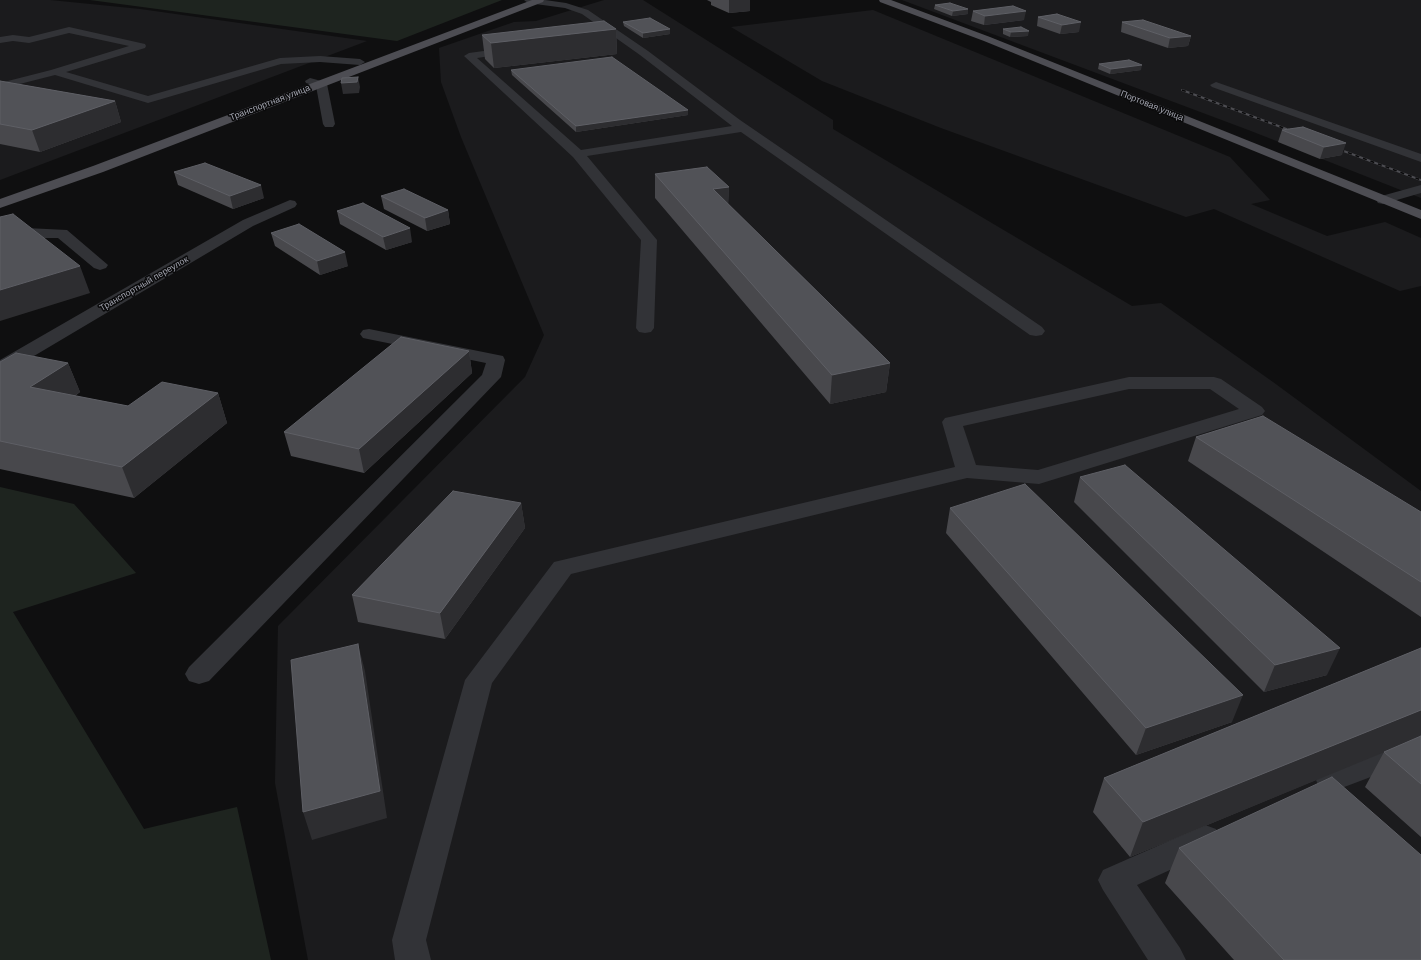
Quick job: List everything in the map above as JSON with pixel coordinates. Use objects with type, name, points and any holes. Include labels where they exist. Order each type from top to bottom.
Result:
[{"type":"main road","name":"Транспортная улица","points":[[0,204],[105,166],[315,82],[360,62],[532,0]]},
{"type":"main road","name":"Транспортная улица","points":[[0,196],[315,82],[532,0]]},
{"type":"main road","name":"Портовая улица","points":[[882,0],[987,39],[1421,215]]},
{"type":"lane","points":[[532,0],[566,6],[585,12],[644,53],[742,128],[1036,331]]},
{"type":"lane","points":[[0,40],[13,38],[29,40],[69,30],[141,46],[56,72],[0,86]]},
{"type":"lane","points":[[602,37],[618,35]]},
{"type":"lane","points":[[524,48],[469,56],[578,154],[649,240],[645,328]]},
{"type":"lane","points":[[56,72],[148,100],[280,61],[320,59],[360,62]]},
{"type":"lane","points":[[315,82],[329,124]]},
{"type":"lane","points":[[1216,85],[1421,158]]},
{"type":"lane","points":[[578,154],[742,128]]},
{"type":"lane","points":[[1383,200],[1421,189]]},
{"type":"lane","name":"Транспортный переулок","points":[[0,368],[248,222],[290,204]]},
{"type":"lane","points":[[0,239],[26,233],[62,233],[100,265]]},
{"type":"lane","points":[[199,674],[491,377],[496,360],[369,334]]},
{"type":"lane","points":[[413,960],[409,940],[479,680],[563,568],[967,471],[1039,477],[1255,411],[1214,382],[1129,383],[952,422],[967,471]]},
{"type":"lane","points":[[1012,475],[1033,498]]},
{"type":"lane","points":[[1353,801],[1320,785],[1421,746]]},
{"type":"lane","points":[[1168,960],[1115,880],[1230,827]]},
{"type":"shaded area","points":[[0,0],[50,0],[140,9],[367,41],[0,180]]},
{"type":"shaded area","points":[[90,0],[502,0],[397,41]]},
{"type":"shaded area","points":[[604,0],[643,0],[833,120],[833,129],[1132,306],[1161,303],[1273,382],[1421,491],[1421,960],[308,960],[275,783],[278,626],[525,377],[544,335],[461,137],[441,82],[439,48],[514,22],[536,21]]},
{"type":"shaded area","points":[[902,0],[1421,0],[1421,198],[1251,131]]},
{"type":"shaded area","points":[[873,10],[1230,157],[1270,200],[1251,204],[1327,236],[1385,222],[1421,238],[1421,286],[1400,291],[1214,209],[1186,217],[941,128],[822,81],[731,27]]},
{"type":"shaded area","points":[[0,487],[74,504],[136,573],[13,612],[144,829],[237,807],[271,960],[0,960]]},
{"type":"building","points":[[950,3],[968,9],[953,11],[935,5]]},
{"type":"building","points":[[1013,6],[1026,11],[985,16],[973,11]]},
{"type":"building","points":[[1057,14],[1081,22],[1062,25],[1038,17]]},
{"type":"building","points":[[650,18],[670,29],[643,33],[623,22]]},
{"type":"building","points":[[1143,20],[1191,36],[1170,38],[1122,22]]},
{"type":"building","points":[[604,21],[616,29],[491,43],[482,35]]},
{"type":"building","points":[[1021,27],[1029,31],[1011,32],[1003,29]]},
{"type":"building","points":[[612,57],[688,110],[576,126],[511,70]]},
{"type":"building","points":[[1129,60],[1142,65],[1111,69],[1099,64]]},
{"type":"building","points":[[358,77],[357,82],[341,83],[342,78]]},
{"type":"building","points":[[0,81],[115,101],[32,130],[0,124]]},
{"type":"building","points":[[1303,127],[1346,143],[1324,147],[1282,130]]},
{"type":"building","points":[[205,163],[261,185],[230,196],[174,172]]},
{"type":"building","points":[[707,167],[729,187],[713,189],[890,363],[832,375],[655,174]]},
{"type":"building","points":[[404,189],[448,210],[425,218],[381,196]]},
{"type":"building","points":[[363,203],[410,228],[383,237],[337,211]]},
{"type":"building","points":[[13,214],[80,266],[0,290],[0,217]]},
{"type":"building","points":[[299,224],[345,252],[317,261],[271,233]]},
{"type":"building","points":[[401,337],[469,351],[359,449],[284,432]]},
{"type":"building","points":[[16,353],[68,363],[30,387],[128,406],[162,382],[218,393],[122,467],[0,441],[0,362]]},
{"type":"building","points":[[1263,416],[1421,512],[1421,582],[1196,437]]},
{"type":"building","points":[[1125,465],[1340,648],[1275,665],[1080,477]]},
{"type":"building","points":[[1025,484],[1243,695],[1146,728],[950,508]]},
{"type":"building","points":[[453,491],[521,503],[440,613],[352,595]]},
{"type":"building","points":[[358,644],[380,791],[303,812],[291,660]]},
{"type":"building","points":[[1421,648],[1421,710],[1143,822],[1104,778]]},
{"type":"building","points":[[1421,736],[1421,784],[1384,752]]},
{"type":"building","points":[[1332,777],[1421,855],[1421,960],[1284,960],[1179,848]]},
{"type":"railway","points":[[1182,90],[1297,133]]},
{"type":"railway","points":[[1333,147],[1421,180]]}]
